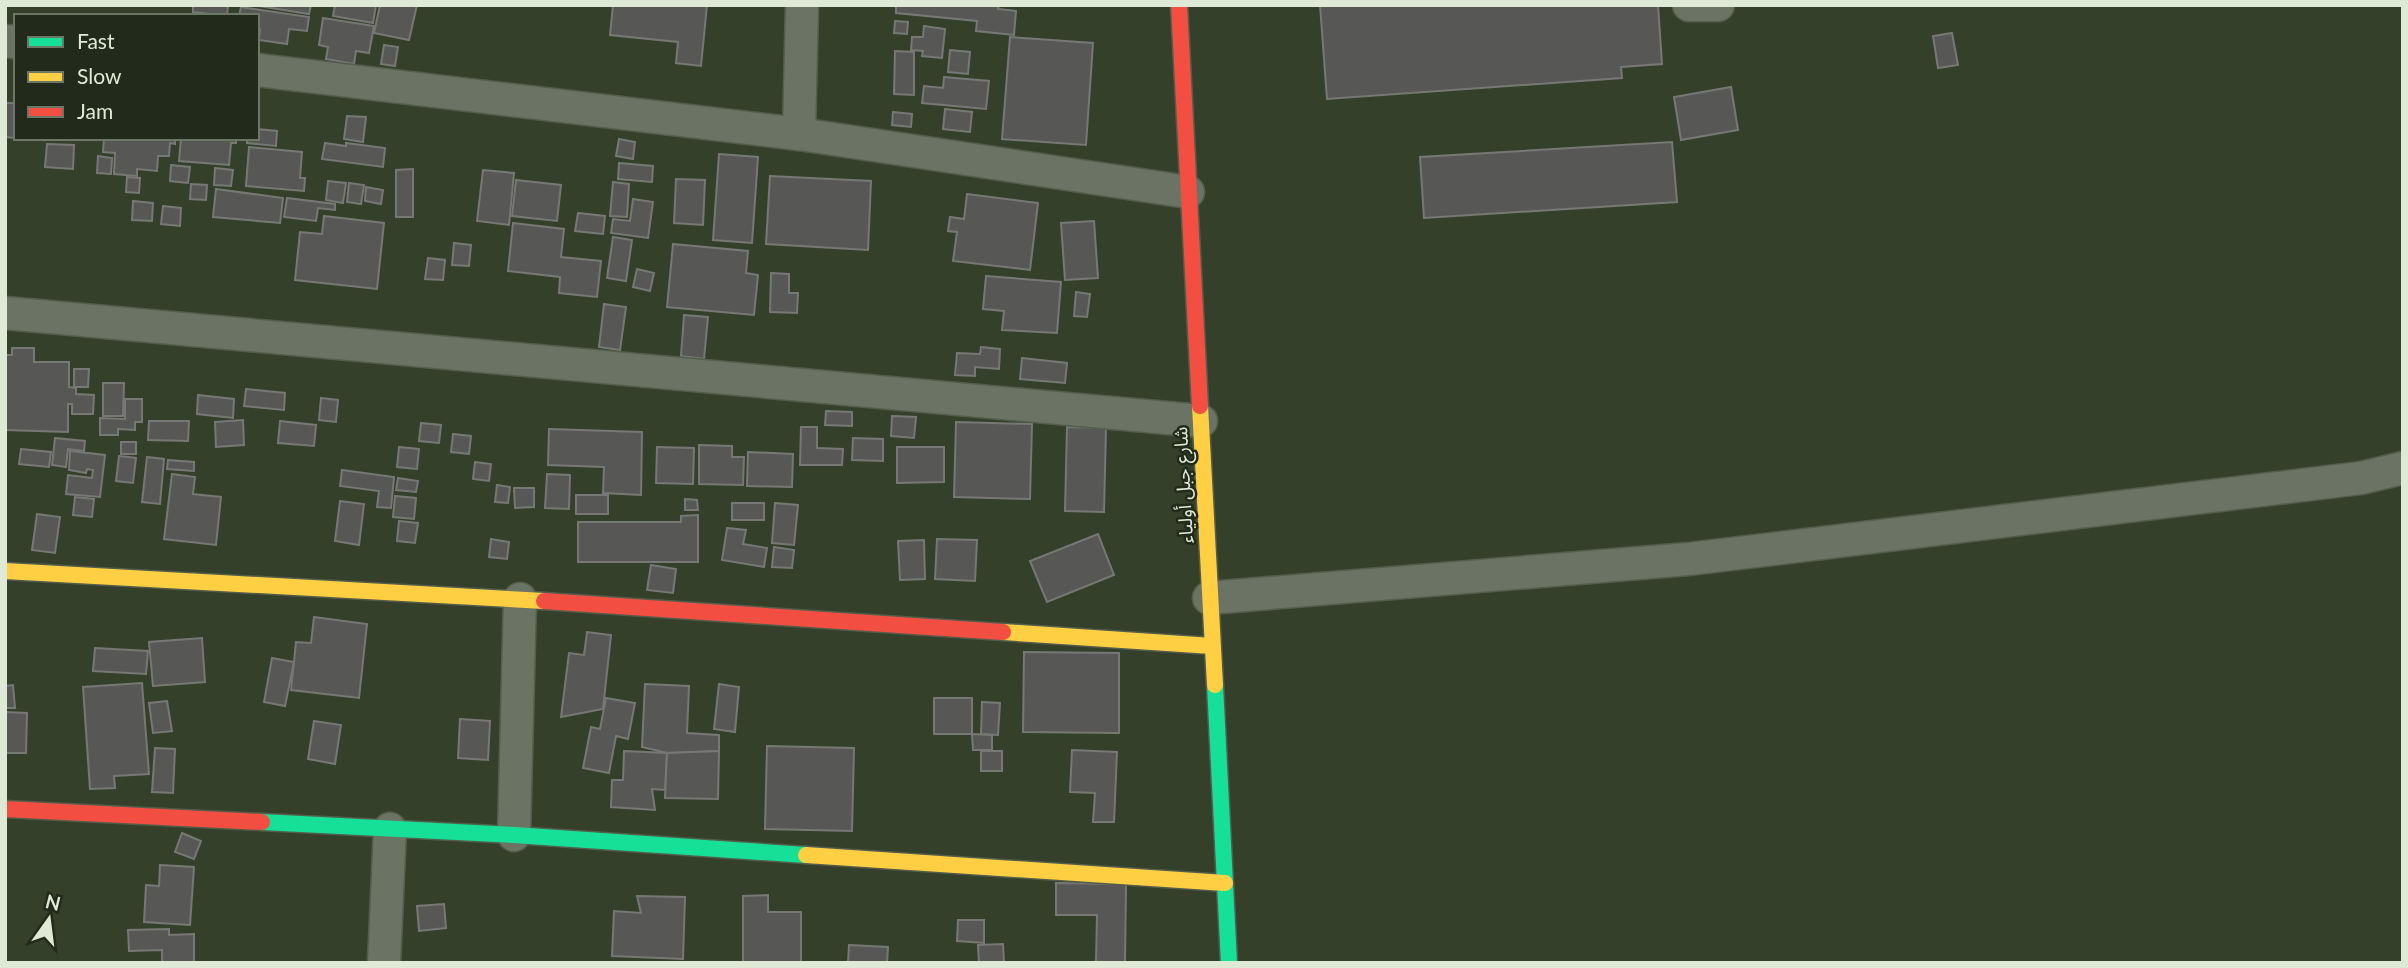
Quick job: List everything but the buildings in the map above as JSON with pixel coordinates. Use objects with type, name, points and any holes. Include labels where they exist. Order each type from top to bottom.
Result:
[{"type":"main road","name":"شارع جبل أولياء","points":[[1180,5],[1229,963]]},
{"type":"main road","points":[[5,571],[520,598],[1212,646]]},
{"type":"main road","points":[[5,809],[514,835],[1225,883]]},
{"type":"street","points":[[799,134],[802,5]]},
{"type":"street","points":[[1689,5],[1718,5]]},
{"type":"street","points":[[259,70],[799,134],[1188,192]]},
{"type":"street","points":[[5,313],[1201,421]]},
{"type":"street","points":[[1209,598],[1689,559],[2361,478],[2403,468]]},
{"type":"street","points":[[514,835],[520,598]]},
{"type":"street","points":[[384,963],[390,829]]},
{"type":"traffic: fast","points":[[1215,685],[1229,963]]},
{"type":"traffic: fast","points":[[262,822],[514,835],[806,855]]},
{"type":"traffic: slow","points":[[1200,406],[1215,685]]},
{"type":"traffic: slow","points":[[5,571],[544,601]]},
{"type":"traffic: slow","points":[[1003,632],[1212,646]]},
{"type":"traffic: slow","points":[[806,855],[1225,883]]},
{"type":"traffic: jam","points":[[1179,5],[1200,406]]},
{"type":"traffic: jam","points":[[544,601],[1003,632]]},
{"type":"traffic: jam","points":[[5,809],[262,822]]}]
